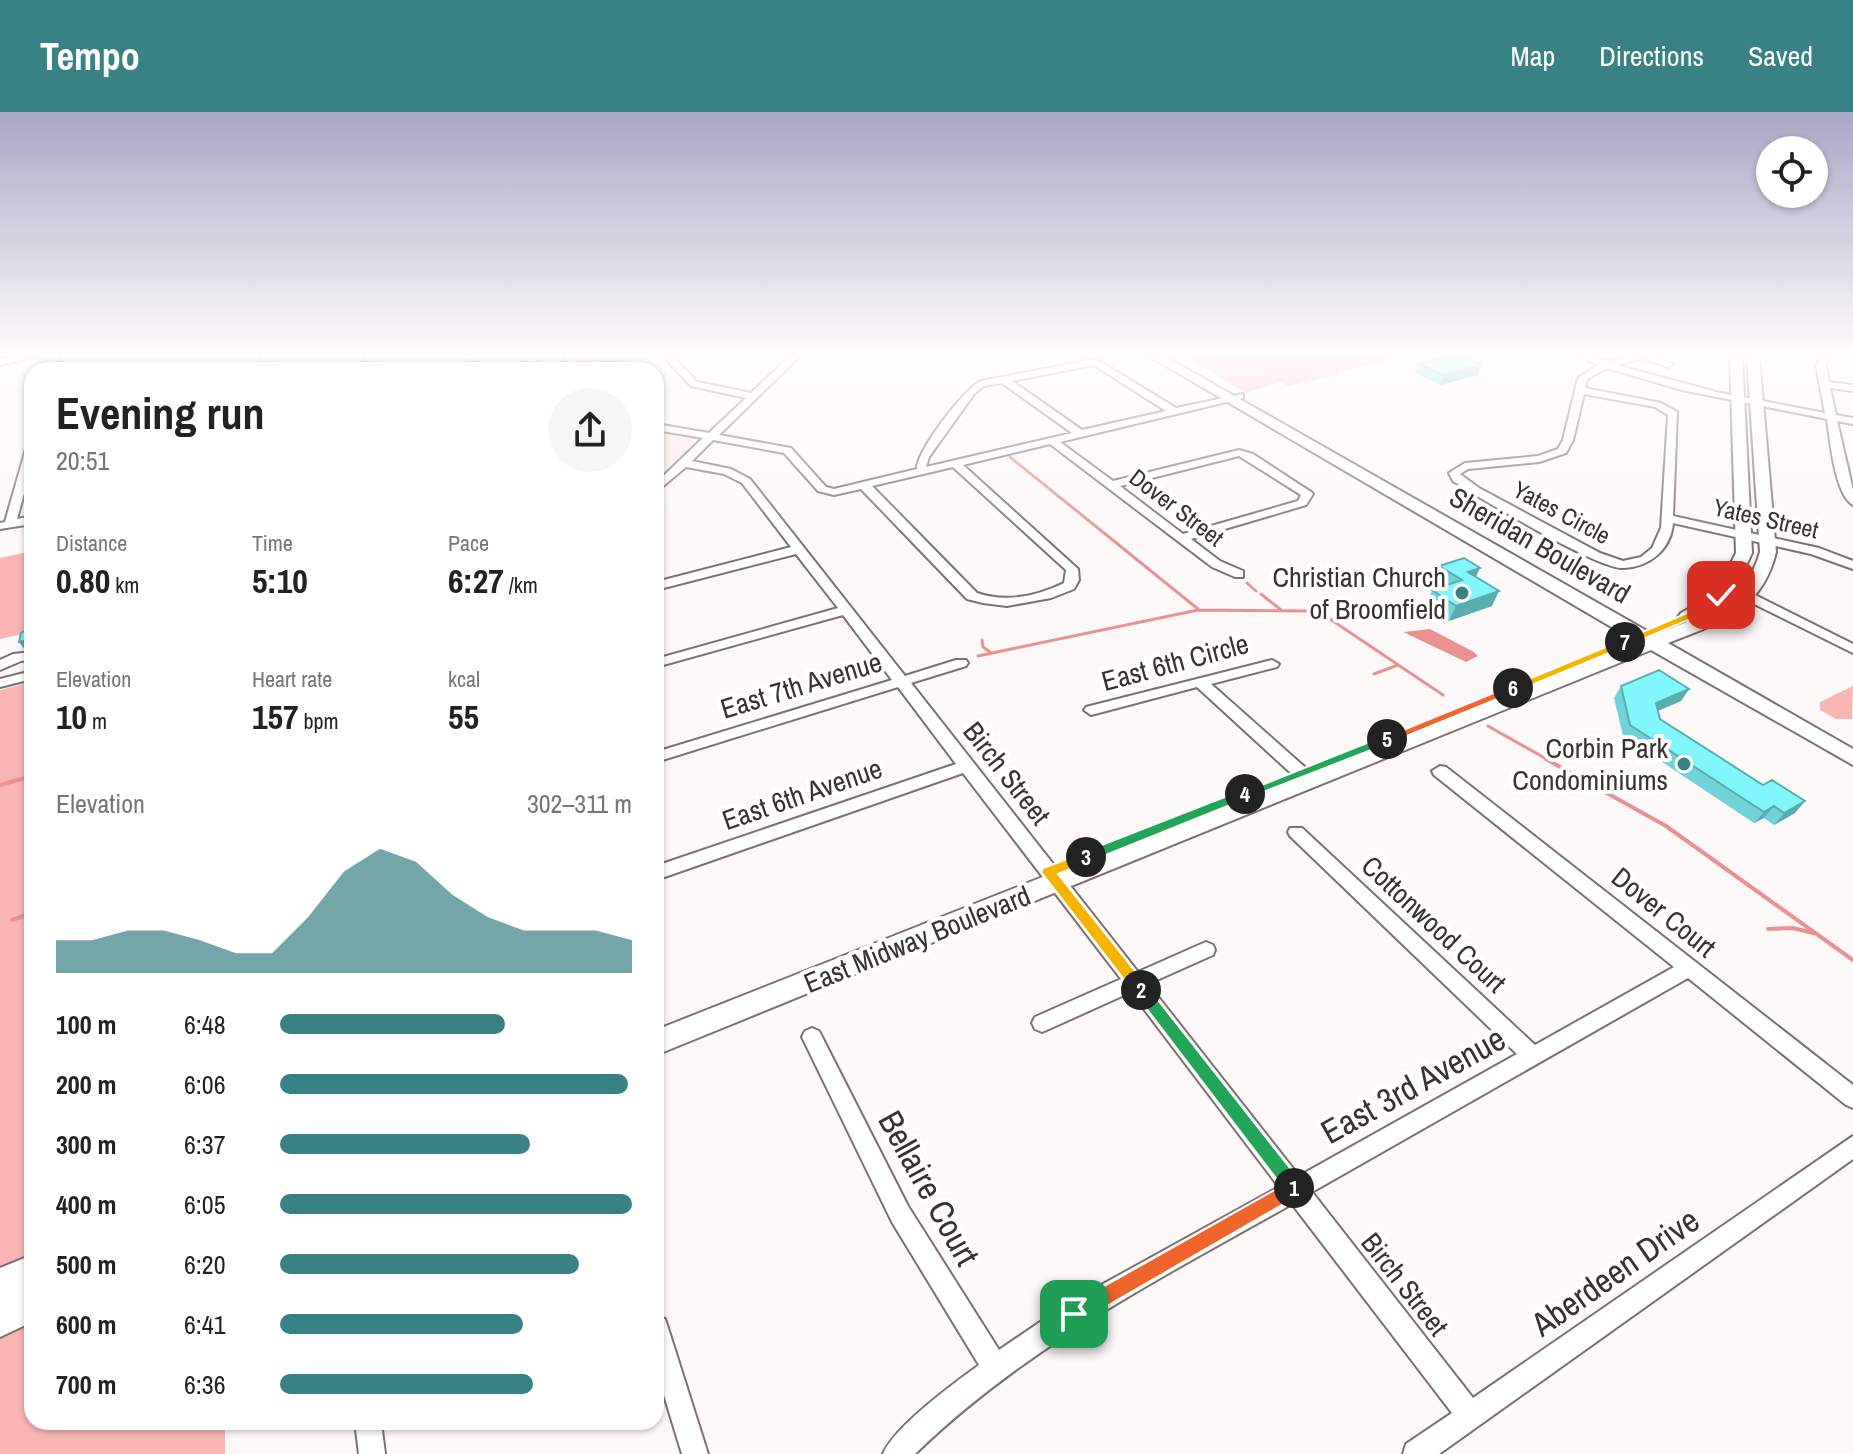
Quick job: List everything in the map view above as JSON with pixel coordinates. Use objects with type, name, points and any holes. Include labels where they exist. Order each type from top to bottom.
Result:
[{"type":"main road","name":"Sheridan Boulevard","points":[[1272,419],[1316,443],[1324,452],[1853,758]]},
{"type":"main road","name":"East Midway Boulevard","points":[[1647,640],[1712,603],[1734,578],[1742,561],[1745,535],[1739,419]]},
{"type":"main road","name":"East Midway Boulevard","points":[[664,1024],[1052,877],[1647,640],[1722,615],[1747,595],[1763,574],[1768,540],[1758,419]]},
{"type":"main road","name":"East Midway Boulevard","points":[[664,1040],[1052,877]]},
{"type":"main road","points":[[0,1285],[24,1274]]},
{"type":"main road","points":[[0,1320],[24,1308]]},
{"type":"street","points":[[664,482],[731,419]]},
{"type":"street","points":[[924,471],[921,467],[924,457],[952,419]]},
{"type":"street","points":[[1059,419],[1081,434]]},
{"type":"street","points":[[664,428],[787,450],[824,490],[839,491],[1147,419]]},
{"type":"street","points":[[1441,470],[1454,473],[1471,465],[1539,459],[1557,453],[1566,447],[1572,419]]},
{"type":"street","name":"Yates Circle","points":[[1454,473],[1457,479],[1488,498],[1622,567],[1645,560],[1664,540],[1668,518],[1673,419]]},
{"type":"street","points":[[1831,419],[1846,492],[1853,502]]},
{"type":"street","name":"Dover Street","points":[[1053,441],[1216,564],[1239,574]]},
{"type":"street","points":[[1110,485],[1239,453],[1249,456],[1307,494],[1302,503],[1181,538]]},
{"type":"street","points":[[1539,459],[1552,467]]},
{"type":"street","name":"Birch Street","points":[[684,463],[727,471],[742,478],[1471,1416]]},
{"type":"street","points":[[864,485],[972,596],[1005,602],[1069,586],[1074,574],[1072,569],[956,464]]},
{"type":"street","points":[[5,526],[24,469]]},
{"type":"street","name":"Yates Street","points":[[1668,518],[1815,551],[1853,565]]},
{"type":"street","points":[[664,584],[799,549]]},
{"type":"street","points":[[1747,595],[1853,649]]},
{"type":"street","points":[[664,661],[846,610]]},
{"type":"street","points":[[0,666],[24,657]]},
{"type":"street","name":"East 7th Avenue","points":[[664,755],[961,663]]},
{"type":"street","name":"East 6th Circle","points":[[1091,710],[1272,664]]},
{"type":"street","points":[[0,683],[24,677]]},
{"type":"street","points":[[1201,683],[1306,777]]},
{"type":"street","name":"East 6th Avenue","points":[[664,870],[966,766]]},
{"type":"street","name":"Dover Court","points":[[1440,771],[1853,1098]]},
{"type":"street","name":"Cottonwood Court","points":[[1296,832],[1533,1056]]},
{"type":"street","points":[[1042,1023],[1206,950]]},
{"type":"street","name":"East 3rd Avenue","points":[[896,1454],[995,1367],[1074,1314],[1690,968]]},
{"type":"street","name":"Bellaire Court","points":[[812,1037],[900,1214],[995,1367]]},
{"type":"street","name":"Aberdeen Drive","points":[[1416,1454],[1853,1146]]},
{"type":"street","points":[[664,1354],[695,1454]]},
{"type":"street","points":[[369,1430],[372,1454]]},
{"type":"shaded area","points":[[664,434],[698,441],[669,466],[664,465]]},
{"type":"shaded area","points":[[24,553],[24,634],[0,639],[0,558]]},
{"type":"shaded area","points":[[1430,629],[1478,656],[1466,662],[1403,632]]},
{"type":"shaded area","points":[[24,684],[24,1260],[0,1271],[0,690]]},
{"type":"shaded area","points":[[1853,686],[1852,719],[1836,719],[1820,710],[1820,702]]},
{"type":"shaded area","points":[[24,1324],[24,1430],[225,1430],[225,1454],[0,1454],[0,1337]]},
{"type":"building","points":[[1464,558],[1480,568],[1468,572],[1499,591],[1456,606],[1432,590],[1462,580],[1439,566]]},
{"type":"building","points":[[1659,670],[1689,689],[1656,703],[1660,719],[1763,785],[1772,780],[1805,801],[1784,813],[1774,806],[1764,812],[1630,725],[1621,686]]},
{"type":"waterway","points":[[1010,457],[1198,609]]},
{"type":"waterway","points":[[1247,583],[1256,591]]},
{"type":"waterway","points":[[1261,594],[1281,610]]},
{"type":"waterway","points":[[978,656],[1198,610],[1311,611],[1324,615],[1443,695]]},
{"type":"waterway","points":[[982,640],[983,647],[990,652]]},
{"type":"waterway","points":[[1374,674],[1398,665]]},
{"type":"waterway","points":[[1488,726],[1550,761]]},
{"type":"waterway","points":[[1546,759],[1666,826],[1853,960]]},
{"type":"waterway","points":[[0,785],[24,778]]},
{"type":"waterway","points":[[12,920],[24,916]]},
{"type":"waterway","points":[[1768,929],[1793,928],[1813,933]]},
{"type":"place","name":"Christian Church of Broomfield","points":[[1462,593]]},
{"type":"place","name":"Corbin Park Condominiums","points":[[1684,764]]},
{"type":"route","points":[[1074,1314],[1296,1190],[1048,872],[1674,622],[1702,610],[1721,595]]}]
